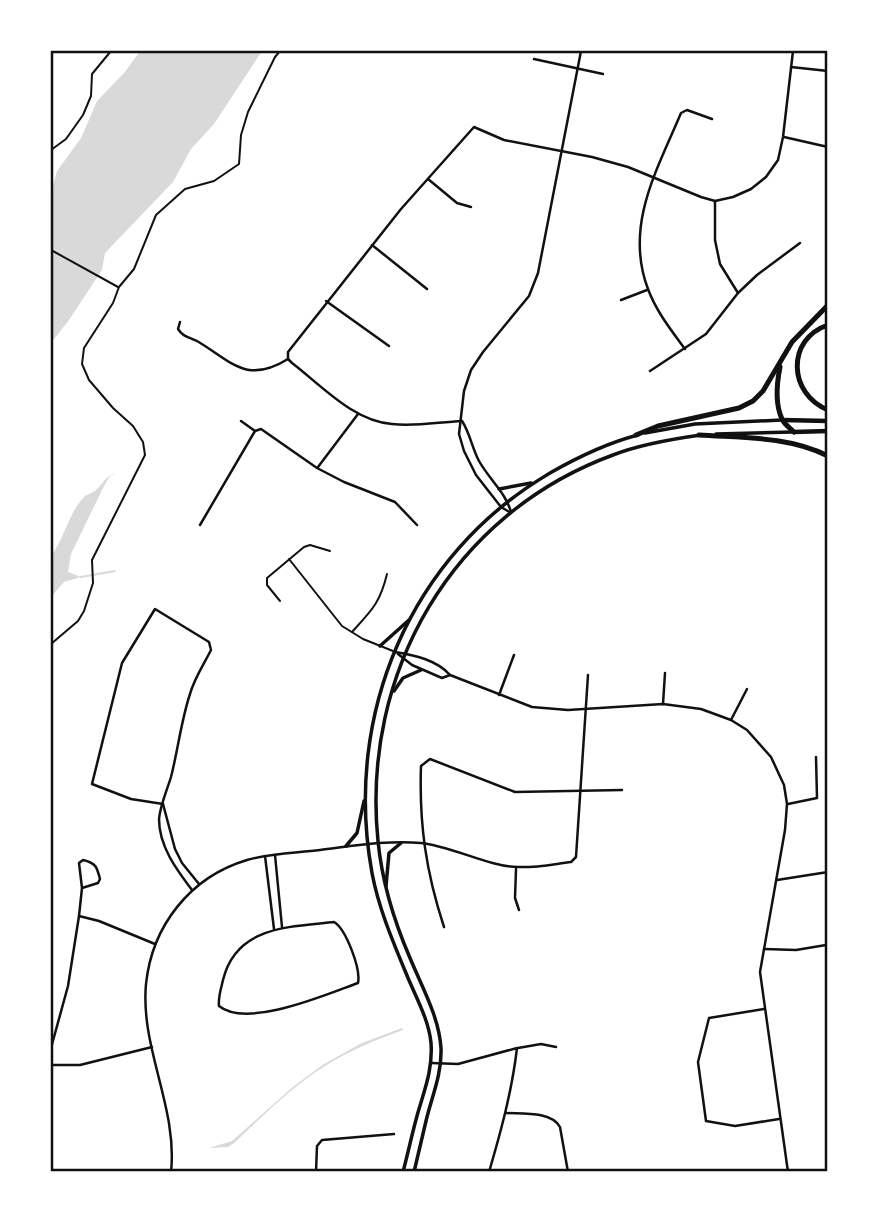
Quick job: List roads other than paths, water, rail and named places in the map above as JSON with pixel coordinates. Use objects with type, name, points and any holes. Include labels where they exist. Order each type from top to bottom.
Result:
[{"type":"highway","points":[[636,435],[667,423],[747,405],[763,391],[798,334],[828,305]]},
{"type":"highway","points":[[828,325],[807,337],[797,368],[804,391],[811,400],[828,410]]},
{"type":"highway","points":[[783,357],[777,392],[782,420],[794,432]]},
{"type":"highway","points":[[699,435],[772,439],[811,448],[828,456]]},
{"type":"main road","points":[[782,420],[828,421]]},
{"type":"main road","points":[[794,432],[828,431]]},
{"type":"street","points":[[511,513],[501,507],[470,464],[459,434],[464,391],[471,370],[529,296],[538,273],[581,51]]},
{"type":"street","points":[[288,359],[288,352],[327,301],[474,127],[504,140],[612,162],[715,201],[751,189],[766,177],[778,160],[793,51]]},
{"type":"street","points":[[534,59],[603,74]]},
{"type":"street","points":[[791,67],[828,71]]},
{"type":"street","points":[[685,349],[648,290],[639,258],[638,237],[642,206],[681,113],[687,110],[712,119]]},
{"type":"street","points":[[783,137],[828,147]]},
{"type":"street","points":[[428,179],[457,203],[471,207]]},
{"type":"street","points":[[715,201],[715,240],[720,264],[738,293]]},
{"type":"street","points":[[650,371],[706,334],[738,293],[800,243]]},
{"type":"street","points":[[372,245],[427,289]]},
{"type":"street","points":[[621,300],[648,290]]},
{"type":"street","points":[[327,301],[389,346]]},
{"type":"street","points":[[180,322],[178,329],[183,336],[195,340],[225,361],[240,367],[263,371],[288,359]]},
{"type":"street","points":[[288,359],[358,414],[377,422],[393,425],[462,421]]},
{"type":"street","points":[[317,468],[358,414]]},
{"type":"street","points":[[403,1172],[429,1078],[431,1041],[381,907],[367,844],[365,799],[368,747],[380,688],[411,619],[452,556],[473,532],[536,481],[578,458],[636,435],[695,424],[782,420]]},
{"type":"street","points":[[241,421],[255,431]]},
{"type":"street","points":[[462,421],[478,459],[508,501],[511,513]]},
{"type":"street","points":[[200,525],[255,431],[261,429],[317,468],[344,482],[396,502],[416,525]]},
{"type":"street","points":[[414,1172],[440,1064],[439,1030],[400,935],[386,888],[378,843],[376,773],[381,737],[404,656],[443,583],[468,551],[511,513],[569,475],[598,460],[638,446],[699,435],[794,432]]},
{"type":"street","points":[[499,489],[536,481]]},
{"type":"street","points":[[163,804],[131,799],[92,784],[122,663],[155,609],[209,642],[211,650],[190,693],[163,804],[159,816],[162,839],[174,867],[192,890]]},
{"type":"street","points":[[380,646],[411,619]]},
{"type":"street","points":[[395,652],[421,670],[442,678],[450,675]]},
{"type":"street","points":[[499,695],[514,655]]},
{"type":"street","points":[[404,656],[416,656],[444,669],[450,675],[532,707],[568,710],[663,704],[701,709],[732,720],[755,737],[771,757],[784,785],[787,804],[785,831],[760,972],[788,1172]]},
{"type":"street","points":[[392,692],[403,678],[421,670]]},
{"type":"street","points":[[663,704],[665,673]]},
{"type":"street","points":[[171,1172],[170,1130],[152,1047],[146,982],[155,944],[166,921],[192,890],[233,865],[265,856],[378,843],[422,843],[516,868],[571,862],[576,858],[588,675]]},
{"type":"street","points":[[732,720],[747,690]]},
{"type":"street","points":[[787,804],[817,798],[816,757]]},
{"type":"street","points":[[444,927],[432,890],[422,843],[421,766],[430,759],[515,792],[622,790]]},
{"type":"street","points":[[346,846],[357,833],[365,799]]},
{"type":"street","points":[[163,804],[175,849],[182,863],[199,884]]},
{"type":"street","points":[[386,888],[388,855],[401,843]]},
{"type":"street","points":[[275,855],[282,927]]},
{"type":"street","points":[[265,856],[274,929]]},
{"type":"street","points":[[51,1048],[68,986],[82,888],[79,863],[83,860],[94,863],[100,879],[98,883],[82,888]]},
{"type":"street","points":[[516,868],[515,898],[519,910]]},
{"type":"street","points":[[777,880],[828,872]]},
{"type":"street","points":[[79,916],[99,921],[155,944]]},
{"type":"street","points":[[334,922],[341,926],[360,974],[359,983],[269,1013],[226,1012],[219,1006],[218,999],[230,959],[243,944],[274,929],[334,922]]},
{"type":"street","points":[[764,949],[828,947]]},
{"type":"street","points":[[764,1009],[709,1018],[698,1062],[706,1121],[735,1126],[780,1119]]},
{"type":"street","points":[[431,1063],[458,1064],[541,1044],[556,1047]]},
{"type":"street","points":[[51,1062],[52,1065],[80,1065],[152,1047]]},
{"type":"street","points":[[489,1172],[506,1113],[517,1048]]},
{"type":"street","points":[[506,1113],[556,1120],[560,1127],[568,1172]]},
{"type":"street","points":[[316,1172],[317,1146],[322,1140],[394,1134]]},
{"type":"lane","points":[[280,601],[267,585],[267,578],[304,547],[310,545],[330,551]]},
{"type":"lane","points":[[289,559],[342,626],[395,652]]},
{"type":"lane","points":[[351,632],[376,606],[387,574]]},
{"type":"waterway","points":[[81,577],[115,571]]}]
